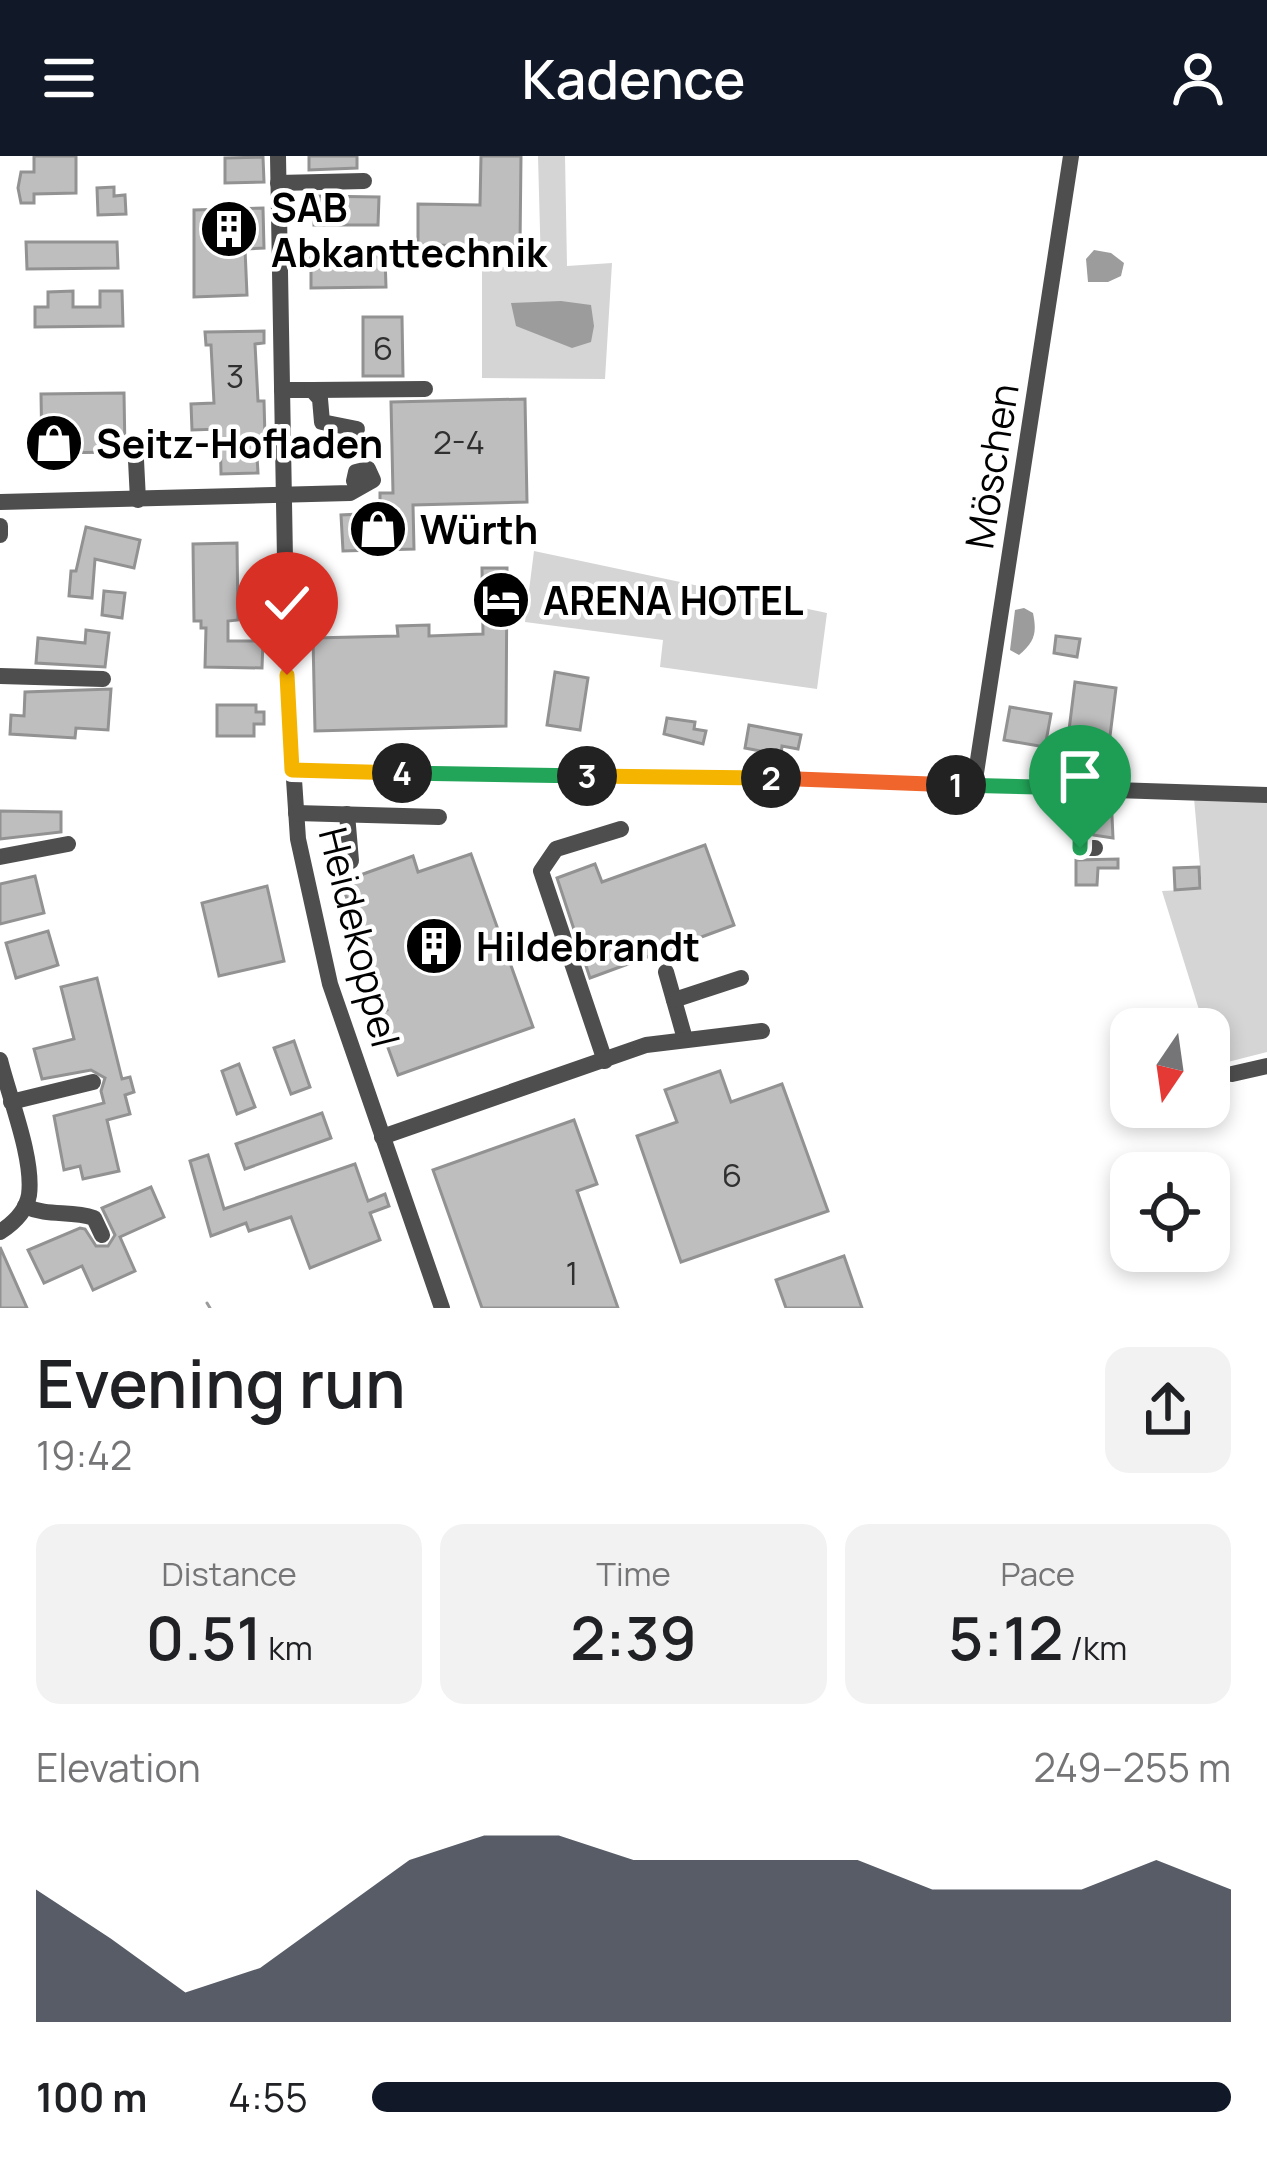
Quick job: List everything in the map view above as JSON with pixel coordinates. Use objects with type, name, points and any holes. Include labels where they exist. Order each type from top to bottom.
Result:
[{"type":"street","name":"Heidekoppel","points":[[278,156],[292,770],[308,898],[330,984],[442,1308]]},
{"type":"street","name":"Möschen","points":[[974,786],[1072,156]]},
{"type":"street","points":[[278,183],[364,181]]},
{"type":"street","points":[[282,390],[425,389]]},
{"type":"street","points":[[312,390],[320,399],[322,422],[357,429]]},
{"type":"street","points":[[136,460],[138,500]]},
{"type":"street","points":[[0,502],[350,493],[357,486]]},
{"type":"street","points":[[0,526],[0,535]]},
{"type":"street","points":[[0,676],[103,679]]},
{"type":"street","points":[[292,770],[1267,795]]},
{"type":"street","points":[[1081,788],[1080,848],[1095,848]]},
{"type":"street","points":[[296,813],[440,817]]},
{"type":"street","points":[[347,814],[351,861]]},
{"type":"street","points":[[605,1061],[541,871],[556,848],[621,829]]},
{"type":"street","points":[[0,857],[68,844]]},
{"type":"street","points":[[666,972],[685,1039]]},
{"type":"street","points":[[674,1000],[741,978]]},
{"type":"street","points":[[382,1137],[646,1045],[762,1031]]},
{"type":"street","points":[[0,1060],[28,1170],[29,1198],[17,1221],[0,1232]]},
{"type":"street","points":[[1232,1074],[1267,1066]]},
{"type":"street","points":[[11,1102],[93,1082]]},
{"type":"street","points":[[25,1206],[41,1214],[79,1213],[94,1218],[102,1235]]},
{"type":"shaded area","points":[[538,156],[565,156],[567,266],[612,263],[605,379],[482,378],[482,267],[541,267]]},
{"type":"shaded area","points":[[1094,250],[1111,253],[1124,263],[1121,276],[1088,282],[1086,259]]},
{"type":"shaded area","points":[[511,303],[591,305],[591,342],[572,348],[516,326]]},
{"type":"shaded area","points":[[534,551],[827,613],[817,689],[660,667],[663,640],[525,622]]},
{"type":"shaded area","points":[[1015,610],[1033,613],[1035,631],[1019,655],[1010,650]]},
{"type":"shaded area","points":[[1194,798],[1267,801],[1267,1052],[1230,1061],[1230,1008],[1198,1008],[1162,891],[1202,889]]},
{"type":"building","points":[[34,156],[76,156],[76,193],[34,194],[34,203],[21,203],[21,172],[34,172]]},
{"type":"building","points":[[309,156],[357,156],[357,168],[309,170]]},
{"type":"building","points":[[481,156],[521,156],[520,246],[418,245],[418,204],[480,205]]},
{"type":"building","points":[[263,157],[264,182],[225,183],[225,158]]},
{"type":"building","points":[[114,187],[114,196],[125,195],[126,214],[98,215],[97,188]]},
{"type":"building","points":[[314,196],[379,197],[378,225],[314,225]]},
{"type":"building","points":[[263,208],[264,248],[245,249],[247,295],[194,297],[194,210]]},
{"type":"building","points":[[26,242],[117,242],[118,268],[27,269]]},
{"type":"building","points":[[385,257],[386,287],[311,288],[311,258]]},
{"type":"building","points":[[73,291],[73,307],[100,307],[100,291],[122,291],[123,326],[35,327],[35,307],[48,307],[48,292]]},
{"type":"building","points":[[363,317],[402,317],[403,376],[363,376]]},
{"type":"building","points":[[264,331],[264,343],[255,344],[265,438],[256,439],[258,473],[221,474],[220,429],[192,430],[191,404],[214,403],[211,345],[206,345],[205,332]]},
{"type":"building","points":[[124,393],[125,452],[42,453],[41,394]]},
{"type":"building","points":[[525,399],[527,502],[413,505],[414,549],[343,551],[341,515],[380,513],[380,493],[393,493],[391,402]]},
{"type":"building","points":[[86,527],[140,540],[134,568],[95,559],[92,598],[69,596],[71,571],[76,571]]},
{"type":"building","points":[[237,543],[238,620],[228,621],[228,641],[263,641],[262,668],[205,667],[206,628],[194,621],[193,544]]},
{"type":"building","points":[[482,568],[507,568],[506,726],[315,731],[313,638],[398,636],[397,626],[429,625],[429,636],[483,634]]},
{"type":"building","points":[[104,591],[125,593],[122,618],[102,615]]},
{"type":"building","points":[[86,630],[109,633],[105,667],[36,663],[38,638],[85,643]]},
{"type":"building","points":[[1056,636],[1080,639],[1077,657],[1054,653]]},
{"type":"building","points":[[555,672],[588,678],[580,730],[547,725]]},
{"type":"building","points":[[1075,682],[1116,688],[1107,760],[1066,754]]},
{"type":"building","points":[[111,689],[108,730],[76,728],[75,738],[10,734],[11,715],[24,716],[25,692]]},
{"type":"building","points":[[217,705],[256,705],[256,712],[264,712],[264,724],[254,724],[254,736],[217,736]]},
{"type":"building","points":[[1010,707],[1051,714],[1045,747],[1004,740]]},
{"type":"building","points":[[667,718],[695,722],[694,729],[706,731],[703,744],[664,734]]},
{"type":"building","points":[[749,725],[801,735],[798,749],[782,746],[781,755],[745,748]]},
{"type":"building","points":[[0,811],[61,812],[61,832],[0,839]]},
{"type":"building","points":[[1112,816],[1113,838],[1093,835],[1093,817]]},
{"type":"building","points":[[705,845],[734,925],[590,978],[557,878],[595,864],[602,882]]},
{"type":"building","name":"Hildebrandt","points":[[471,854],[533,1027],[398,1075],[376,1015],[387,1010],[341,882],[413,856],[418,872]]},
{"type":"building","points":[[1118,859],[1118,868],[1098,868],[1097,885],[1076,885],[1076,860]]},
{"type":"building","points":[[1199,867],[1200,888],[1175,890],[1174,868]]},
{"type":"building","points":[[35,876],[44,913],[0,924],[0,884]]},
{"type":"building","points":[[267,886],[284,961],[219,976],[202,903]]},
{"type":"building","points":[[48,931],[58,965],[16,978],[6,943]]},
{"type":"building","points":[[97,978],[122,1079],[130,1077],[134,1092],[125,1095],[130,1114],[107,1120],[119,1171],[83,1179],[80,1166],[64,1170],[54,1116],[104,1103],[105,1078],[91,1070],[42,1079],[34,1049],[74,1039],[61,987]]},
{"type":"building","points":[[294,1041],[310,1087],[291,1094],[274,1048]]},
{"type":"building","points":[[239,1064],[255,1107],[237,1114],[222,1071]]},
{"type":"building","points":[[720,1071],[731,1102],[782,1084],[828,1211],[681,1262],[637,1136],[677,1122],[665,1090]]},
{"type":"building","points":[[322,1113],[331,1138],[245,1169],[236,1144]]},
{"type":"building","points":[[574,1120],[597,1184],[577,1191],[618,1308],[482,1308],[433,1170]]},
{"type":"building","points":[[208,1155],[224,1209],[355,1164],[368,1201],[385,1194],[389,1206],[370,1213],[380,1240],[310,1268],[291,1217],[249,1231],[246,1223],[211,1236],[190,1161]]},
{"type":"building","points":[[151,1187],[164,1217],[120,1237],[135,1271],[93,1290],[82,1266],[44,1283],[28,1250],[80,1228],[96,1246],[108,1246],[115,1235],[102,1208]]},
{"type":"building","points":[[0,1247],[27,1308],[0,1308]]},
{"type":"building","points":[[844,1256],[862,1308],[786,1308],[776,1280]]},
{"type":"waterway","points":[[207,1303],[210,1308]]},
{"type":"place","name":"SAB Abkanttechnik","points":[[229,229]]},
{"type":"place","name":"Seitz-Hofladen","points":[[54,443]]},
{"type":"place","name":"Würth","points":[[378,529]]},
{"type":"place","name":"ARENA HOTEL","points":[[501,600]]},
{"type":"place","name":"Hildebrandt","points":[[434,946]]},
{"type":"route","points":[[287,675],[292,770],[1081,788],[1080,848]]}]
